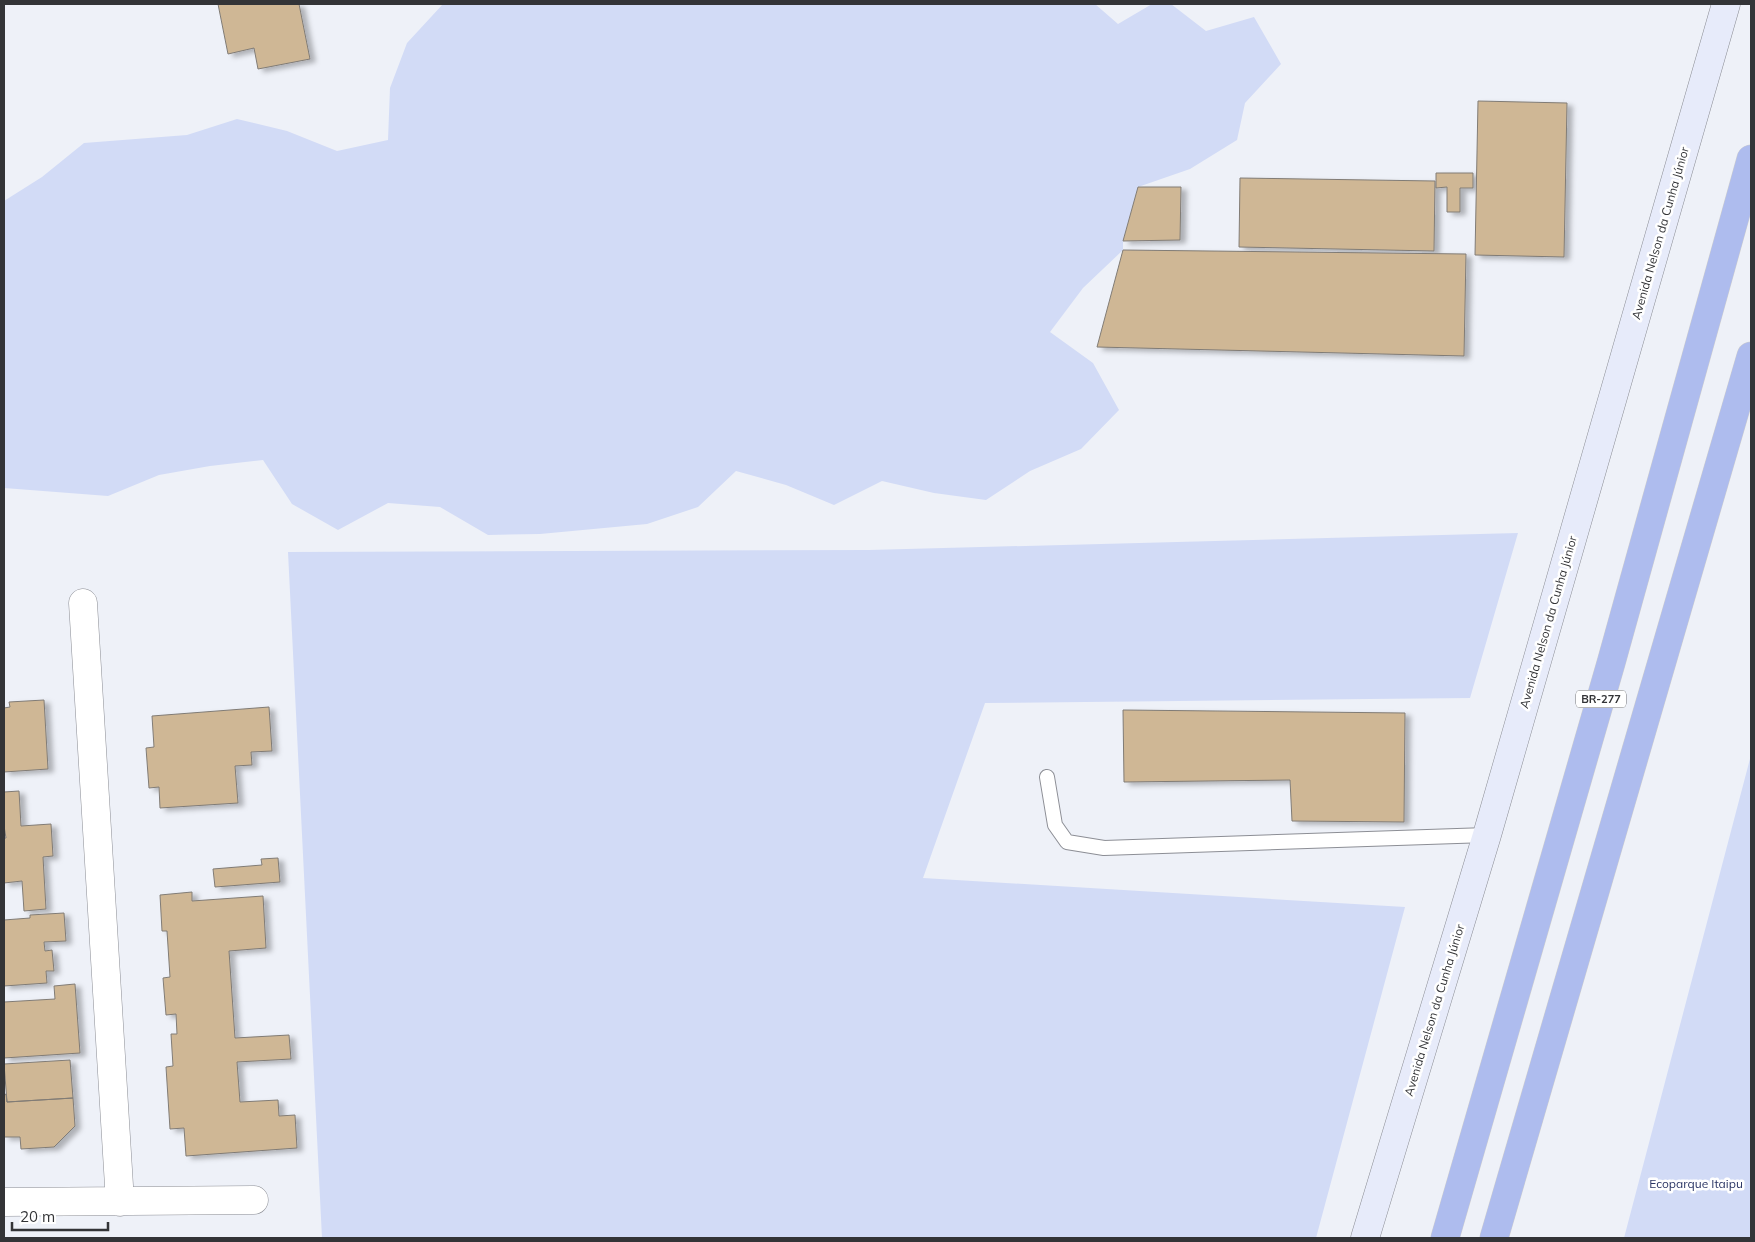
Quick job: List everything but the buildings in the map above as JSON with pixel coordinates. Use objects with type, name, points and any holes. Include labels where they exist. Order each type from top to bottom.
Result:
[{"type":"highway","name":"BR-277","points":[[1445,1238],[1611,664],[1751,159]]},
{"type":"highway","points":[[1494,1238],[1751,356]]},
{"type":"highway","points":[[1683,594],[1751,425]]},
{"type":"street","name":"Avenida Nelson da Cunha Júnior","points":[[1365,1238],[1487,835],[1726,4]]},
{"type":"street","points":[[84,603],[120,1202]]},
{"type":"street","points":[[4,1202],[254,1200]]},
{"type":"lane","points":[[1047,777],[1054,825],[1067,842],[1104,848],[1487,835]]},
{"type":"green space","points":[[443,4],[1095,4],[1118,24],[1152,4],[1171,4],[1206,31],[1254,17],[1281,64],[1245,103],[1237,140],[1190,169],[1138,187],[1123,241],[1123,250],[1083,288],[1050,332],[1093,363],[1119,410],[1081,449],[1030,471],[986,500],[934,493],[882,481],[834,505],[786,485],[736,471],[698,507],[647,524],[540,534],[488,535],[440,507],[388,503],[338,530],[292,504],[263,460],[210,466],[159,475],[108,496],[4,488],[4,201],[42,177],[84,143],[187,135],[237,119],[287,131],[337,151],[388,140],[390,88],[407,43]]},
{"type":"green space","points":[[1518,533],[1470,698],[985,703],[923,878],[1405,907],[1316,1238],[322,1238],[288,552],[869,550]]},
{"type":"green space","name":"Ecoparque Itaipu","points":[[1751,755],[1751,1238],[1624,1238]]}]
